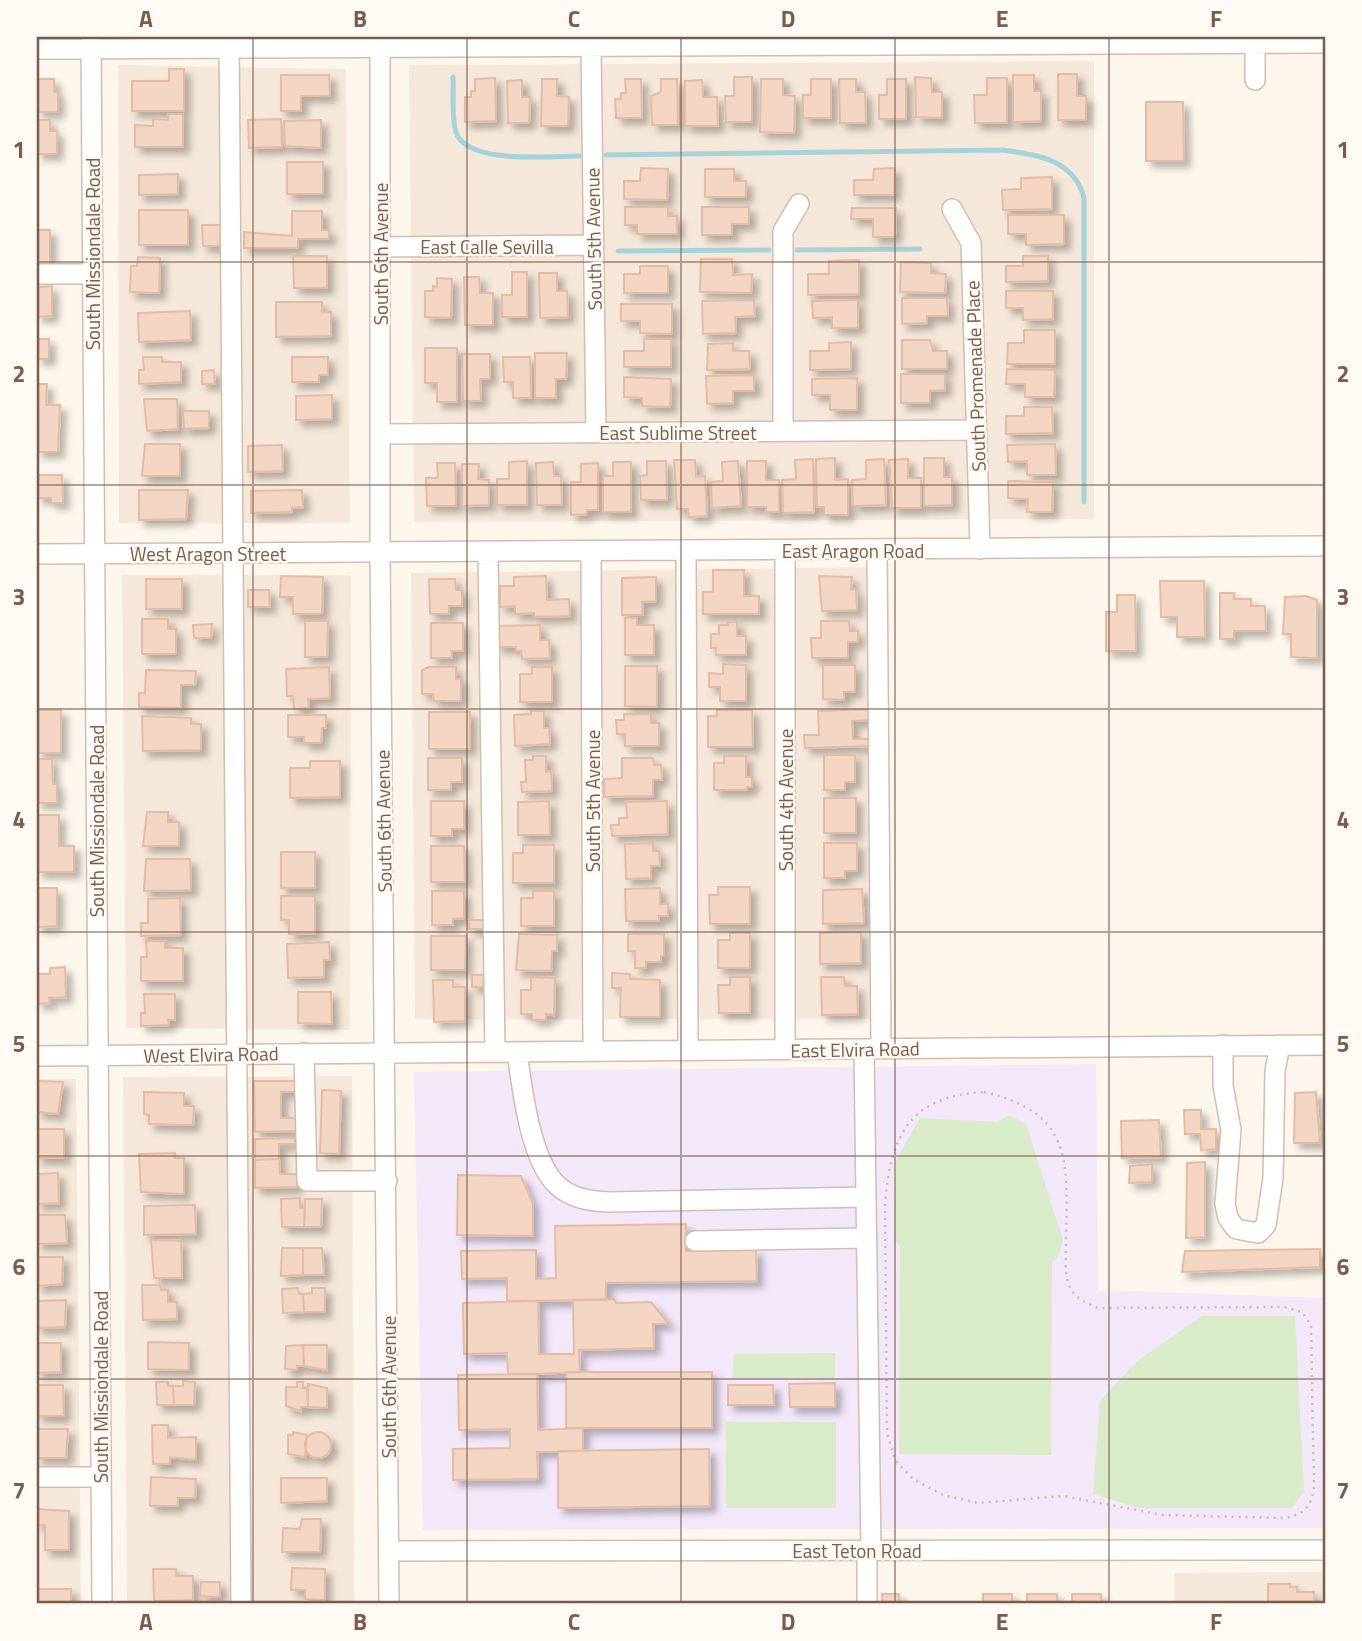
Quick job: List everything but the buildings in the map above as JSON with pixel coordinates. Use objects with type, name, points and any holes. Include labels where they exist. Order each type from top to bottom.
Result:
[{"type":"street","points":[[37,49],[91,43],[229,42],[591,46],[766,41],[1135,40],[1255,44],[1286,40],[1325,43]]},
{"type":"street","points":[[229,42],[241,1604]]},
{"type":"street","name":"South 6th Avenue","points":[[381,42],[380,553],[389,1604]]},
{"type":"street","name":"South Missiondale Road","points":[[91,43],[102,1604]]},
{"type":"street","points":[[1255,44],[1255,80]]},
{"type":"street","name":"South 5th Avenue","points":[[591,46],[596,432]]},
{"type":"street","points":[[783,431],[783,231],[799,204]]},
{"type":"street","name":"South Promenade Place","points":[[952,209],[971,243],[980,549]]},
{"type":"street","name":"East Calle Sevilla","points":[[380,247],[593,245]]},
{"type":"street","points":[[37,274],[93,274]]},
{"type":"street","name":"East Sublime Street","points":[[380,434],[976,430]]},
{"type":"street","name":"East Aragon Road","points":[[380,553],[1325,546]]},
{"type":"street","points":[[867,1604],[869,1550],[866,1197],[872,1049],[877,549]]},
{"type":"street","name":"South 4th Avenue","points":[[785,550],[785,1049]]},
{"type":"street","name":"South 5th Avenue","points":[[591,551],[593,1051]]},
{"type":"street","points":[[686,551],[688,1050]]},
{"type":"street","points":[[488,552],[495,1052]]},
{"type":"street","name":"West Aragon Street","points":[[37,554],[380,553]]},
{"type":"street","points":[[1223,1045],[1223,1085],[1231,1130],[1224,1204],[1228,1218],[1236,1229],[1258,1233],[1266,1225],[1273,1178],[1275,1072],[1280,1045]]},
{"type":"street","name":"East Elvira Road","points":[[386,1053],[1325,1045]]},
{"type":"street","points":[[517,1052],[541,1160],[549,1176],[569,1194],[583,1199],[609,1202],[866,1197]]},
{"type":"street","points":[[304,1053],[307,1181],[387,1181]]},
{"type":"street","name":"West Elvira Road","points":[[37,1056],[386,1053]]},
{"type":"street","points":[[695,1241],[866,1238]]},
{"type":"street","points":[[37,1478],[101,1477]]},
{"type":"street","name":"East Teton Road","points":[[389,1551],[1325,1550]]},
{"type":"path","points":[[984,1092],[1009,1098],[1035,1112],[1057,1135],[1065,1157],[1066,1260],[1069,1285],[1080,1301],[1098,1308],[1284,1307],[1302,1312],[1311,1325],[1314,1489],[1310,1506],[1302,1514],[1286,1518],[1163,1515],[1063,1496],[978,1503],[943,1495],[913,1479],[895,1460],[887,1433],[885,1205],[888,1170],[900,1131],[925,1106],[956,1093],[984,1092]]},
{"type":"shaded area","points":[[1094,61],[1094,519],[414,522],[409,65]]},
{"type":"shaded area","points":[[118,65],[346,69],[350,523],[119,523]]},
{"type":"shaded area","points":[[869,567],[873,1019],[415,1019],[411,573]]},
{"type":"shaded area","points":[[122,575],[351,575],[350,1030],[126,1028]]},
{"type":"shaded area","points":[[1096,1064],[1098,1290],[1325,1298],[1325,1528],[423,1530],[414,1072]]},
{"type":"shaded area","points":[[352,1076],[354,1604],[127,1604],[123,1077]]},
{"type":"shaded area","points":[[37,1079],[76,1079],[81,1604],[37,1604]]},
{"type":"shaded area","points":[[1325,1572],[1325,1604],[1175,1604],[1174,1573]]},
{"type":"green space","points":[[1009,1115],[1026,1124],[1063,1240],[1057,1259],[1052,1262],[1051,1455],[899,1454],[900,1246],[894,1240],[896,1160],[920,1118],[997,1122]]},
{"type":"green space","points":[[1202,1316],[1295,1316],[1304,1491],[1292,1508],[1138,1508],[1093,1494],[1100,1401],[1137,1361]]},
{"type":"green space","points":[[835,1353],[835,1378],[732,1378],[734,1354]]},
{"type":"green space","points":[[726,1422],[836,1422],[836,1508],[726,1508]]},
{"type":"waterway","points":[[453,77],[454,126],[463,143],[475,150],[492,154],[530,157],[579,156]]},
{"type":"waterway","points":[[606,155],[1003,150],[1041,157],[1063,167],[1079,185],[1084,198],[1084,502]]},
{"type":"waterway","points":[[797,250],[920,249]]},
{"type":"waterway","points":[[618,251],[769,250]]}]
